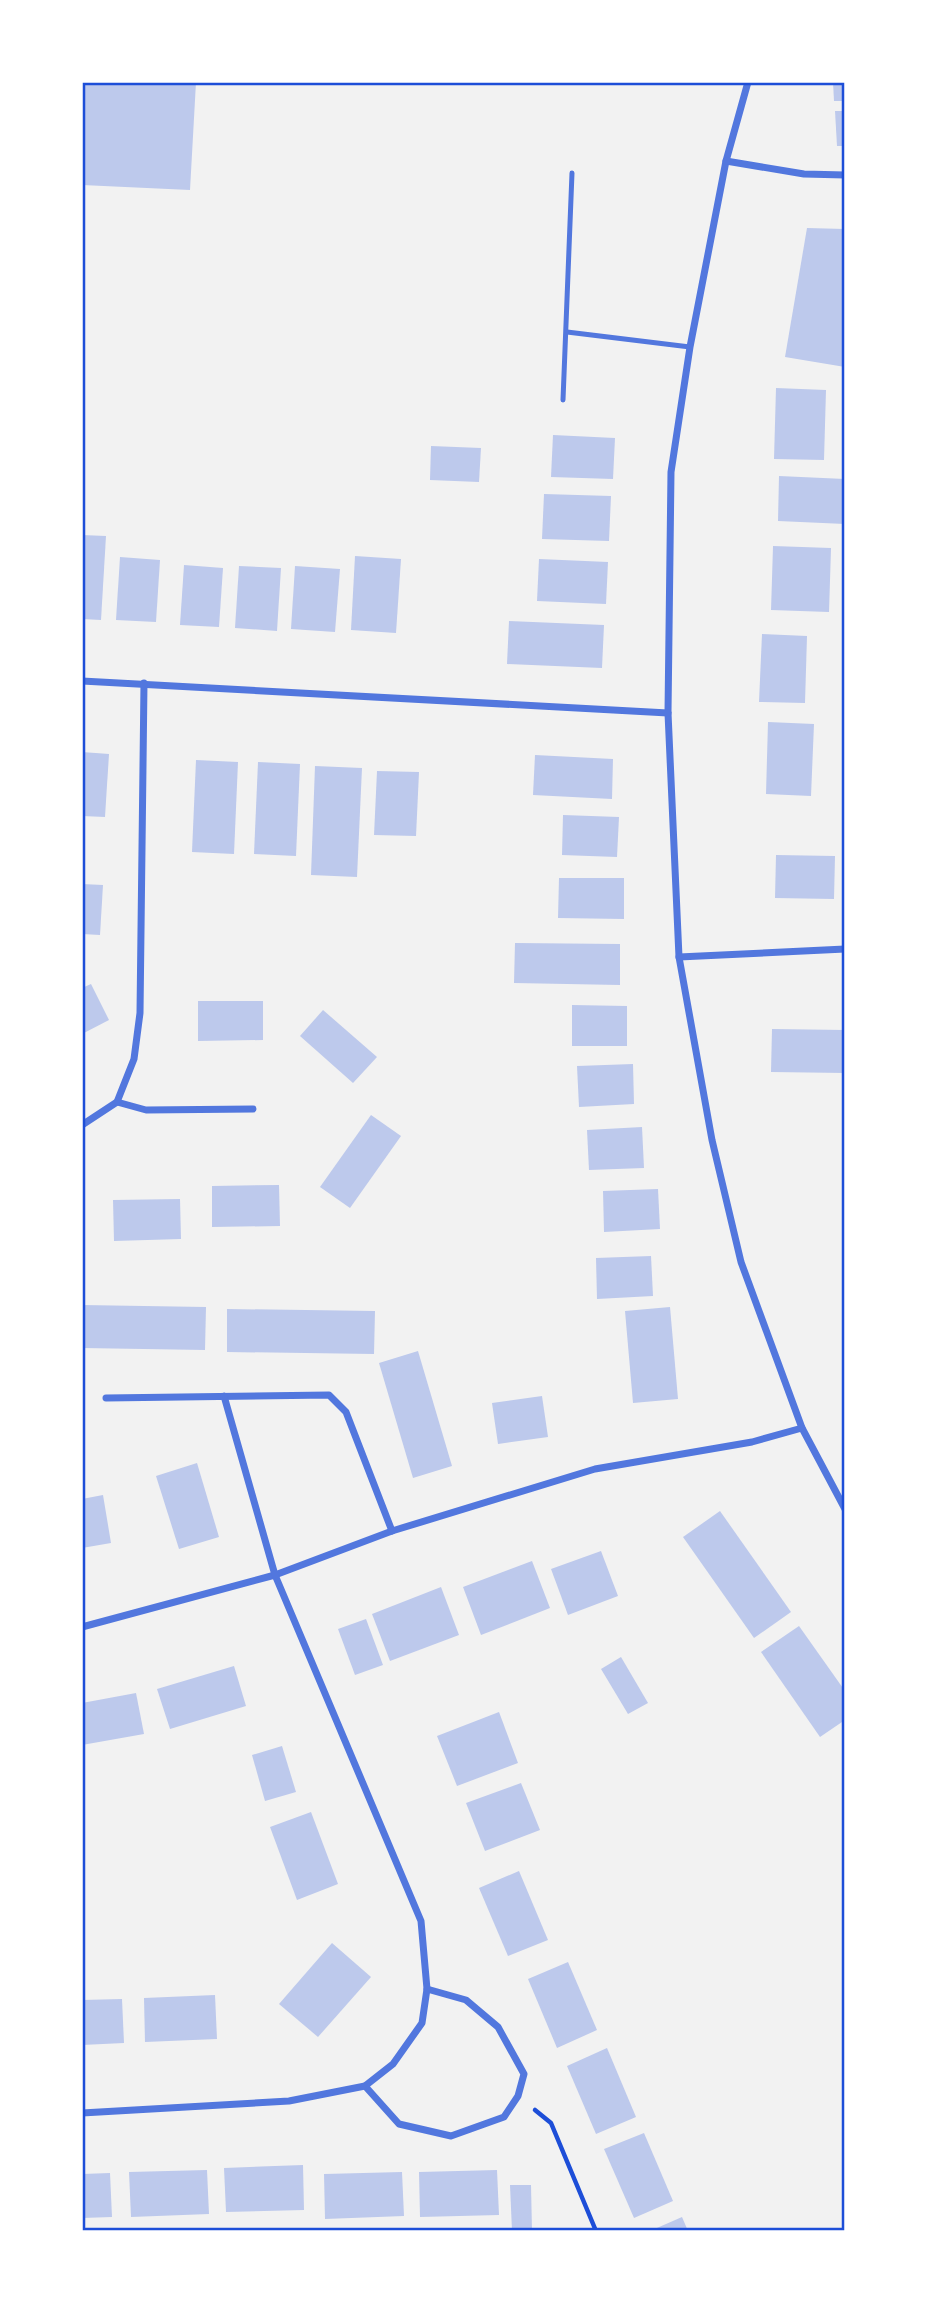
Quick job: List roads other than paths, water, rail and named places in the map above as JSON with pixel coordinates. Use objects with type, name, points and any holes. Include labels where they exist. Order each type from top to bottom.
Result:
[{"type":"street","points":[[748,82],[726,161],[690,347],[671,472],[668,713],[679,957],[712,1140],[741,1262],[802,1428],[845,1508]]},
{"type":"street","points":[[726,161],[804,174],[845,175]]},
{"type":"street","points":[[82,681],[668,713]]},
{"type":"street","points":[[82,1125],[117,1102],[134,1059],[140,1013],[144,683]]},
{"type":"street","points":[[679,957],[845,950]]},
{"type":"street","points":[[117,1102],[146,1110],[253,1109]]},
{"type":"street","points":[[106,1398],[329,1395],[346,1412],[392,1531]]},
{"type":"street","points":[[82,2113],[289,2101],[365,2086],[393,2064],[422,2022],[427,1989],[421,1921],[275,1575],[224,1396]]},
{"type":"street","points":[[82,1627],[275,1575],[392,1531],[595,1468],[752,1442],[802,1428]]},
{"type":"street","points":[[365,2086],[399,2124],[451,2136],[504,2117],[518,2096],[524,2074],[498,2026],[466,2000],[427,1989]]},
{"type":"lane","points":[[563,400],[572,173]]},
{"type":"lane","points":[[567,332],[690,347]]}]
